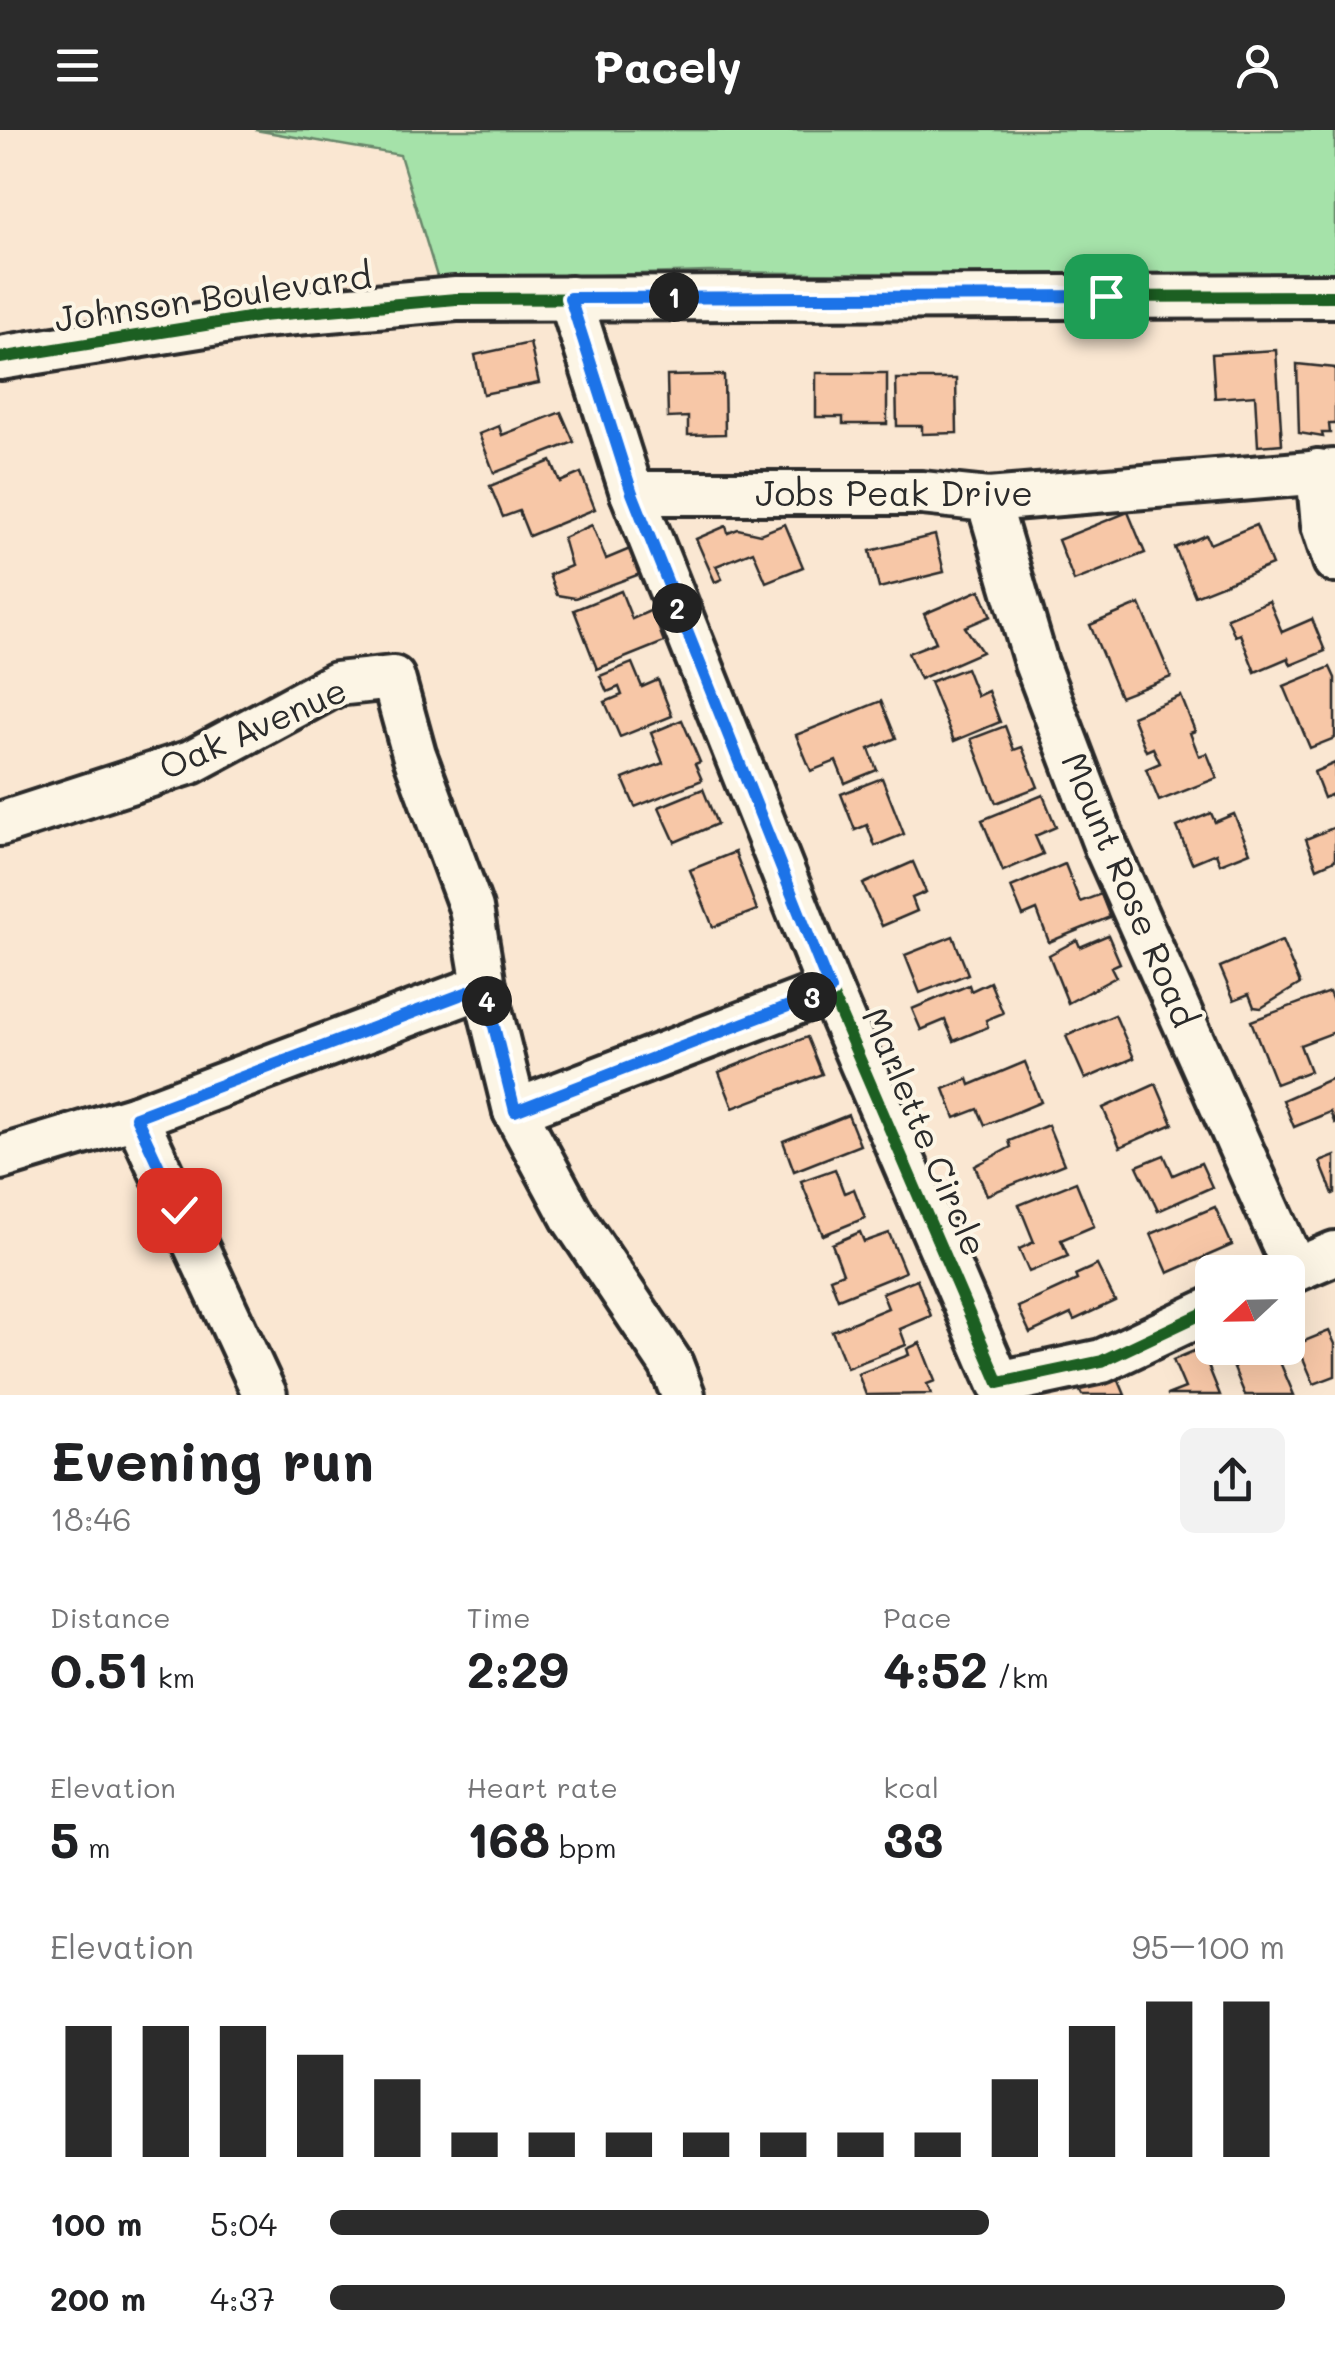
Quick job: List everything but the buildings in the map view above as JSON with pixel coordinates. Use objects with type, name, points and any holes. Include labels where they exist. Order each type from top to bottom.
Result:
[{"type":"street","name":"Johnson Boulevard","points":[[0,358],[278,314],[456,299],[1335,296]]},
{"type":"street","name":"Marlette Circle","points":[[570,298],[632,493],[830,990],[999,1383],[1102,1361],[1195,1317]]},
{"type":"street","name":"Jobs Peak Drive","points":[[632,493],[922,492],[988,500],[1327,471]]},
{"type":"street","points":[[1327,471],[1323,525],[1335,560]]},
{"type":"street","name":"Mount Rose Road","points":[[988,500],[1036,663],[1106,846],[1284,1255]]},
{"type":"street","name":"Oak Avenue","points":[[0,824],[191,762],[336,684],[393,678],[414,754],[471,908],[484,986]]},
{"type":"street","points":[[0,1158],[136,1117],[484,986],[515,1111],[573,1218],[670,1364],[683,1395]]},
{"type":"street","points":[[515,1111],[830,990]]},
{"type":"street","points":[[136,1117],[265,1395]]},
{"type":"street","points":[[1305,1266],[1335,1253]]},
{"type":"green space","points":[[255,130],[1335,130],[1335,279],[708,272],[438,280],[400,155]]},
{"type":"cycle path","points":[[0,358],[261,316],[456,299],[1335,296]]},
{"type":"cycle path","points":[[570,298],[632,493],[830,990],[999,1383],[1102,1361],[1195,1317]]},
{"type":"route","points":[[179,1210],[136,1117],[484,986],[515,1111],[830,990],[632,493],[570,298],[1106,296]]}]
